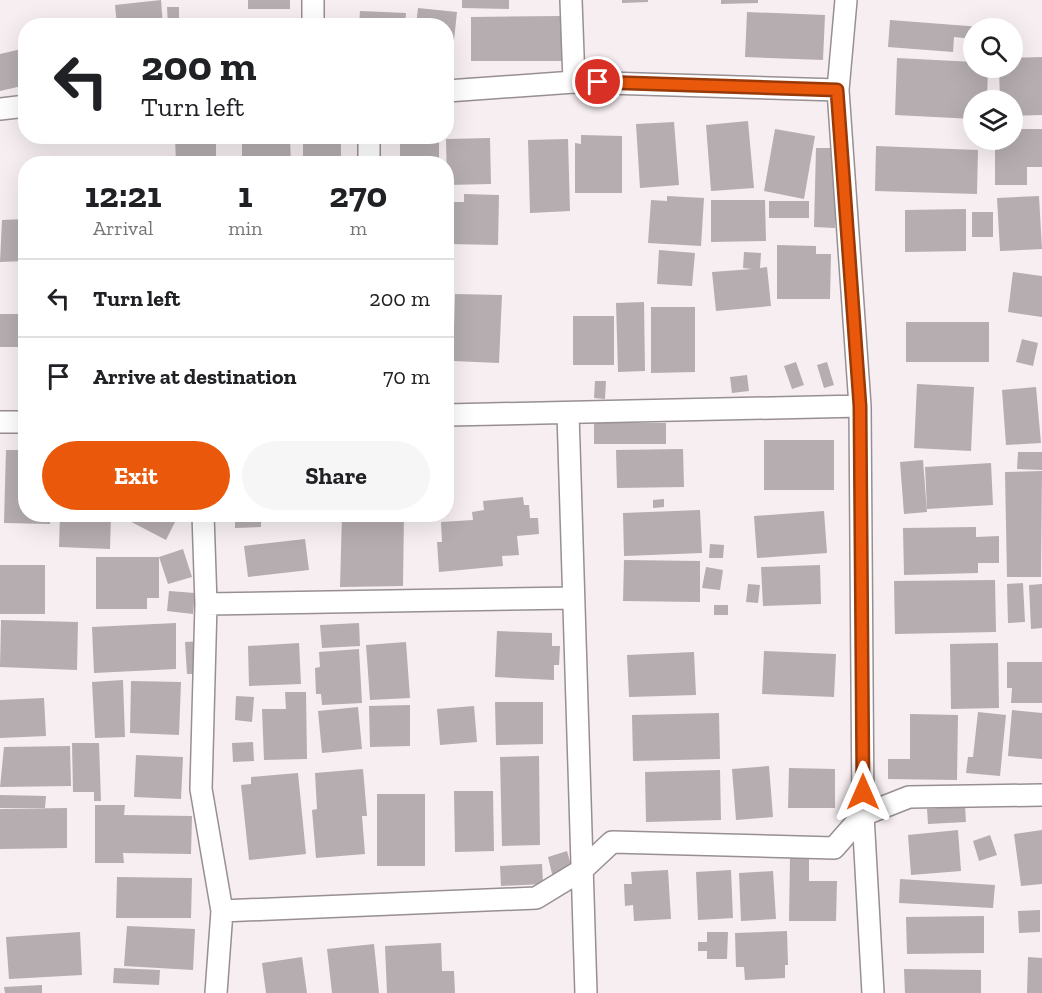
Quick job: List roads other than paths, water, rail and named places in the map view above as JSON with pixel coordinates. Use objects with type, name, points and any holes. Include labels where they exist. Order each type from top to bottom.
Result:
[{"type":"street","points":[[313,0],[314,18]]},
{"type":"street","points":[[571,0],[574,82]]},
{"type":"street","points":[[846,0],[837,90],[860,406],[863,815],[873,993]]},
{"type":"street","points":[[454,91],[574,82],[837,90]]},
{"type":"street","points":[[0,109],[18,107]]},
{"type":"street","points":[[454,415],[860,406]]},
{"type":"street","points":[[568,413],[586,993]]},
{"type":"street","points":[[0,422],[18,422]]},
{"type":"street","points":[[203,522],[206,604],[201,789],[222,911],[216,993]]},
{"type":"street","points":[[206,604],[573,598]]},
{"type":"street","points":[[222,911],[536,898],[582,870],[612,842],[834,848],[863,815],[909,797],[1042,795]]}]
